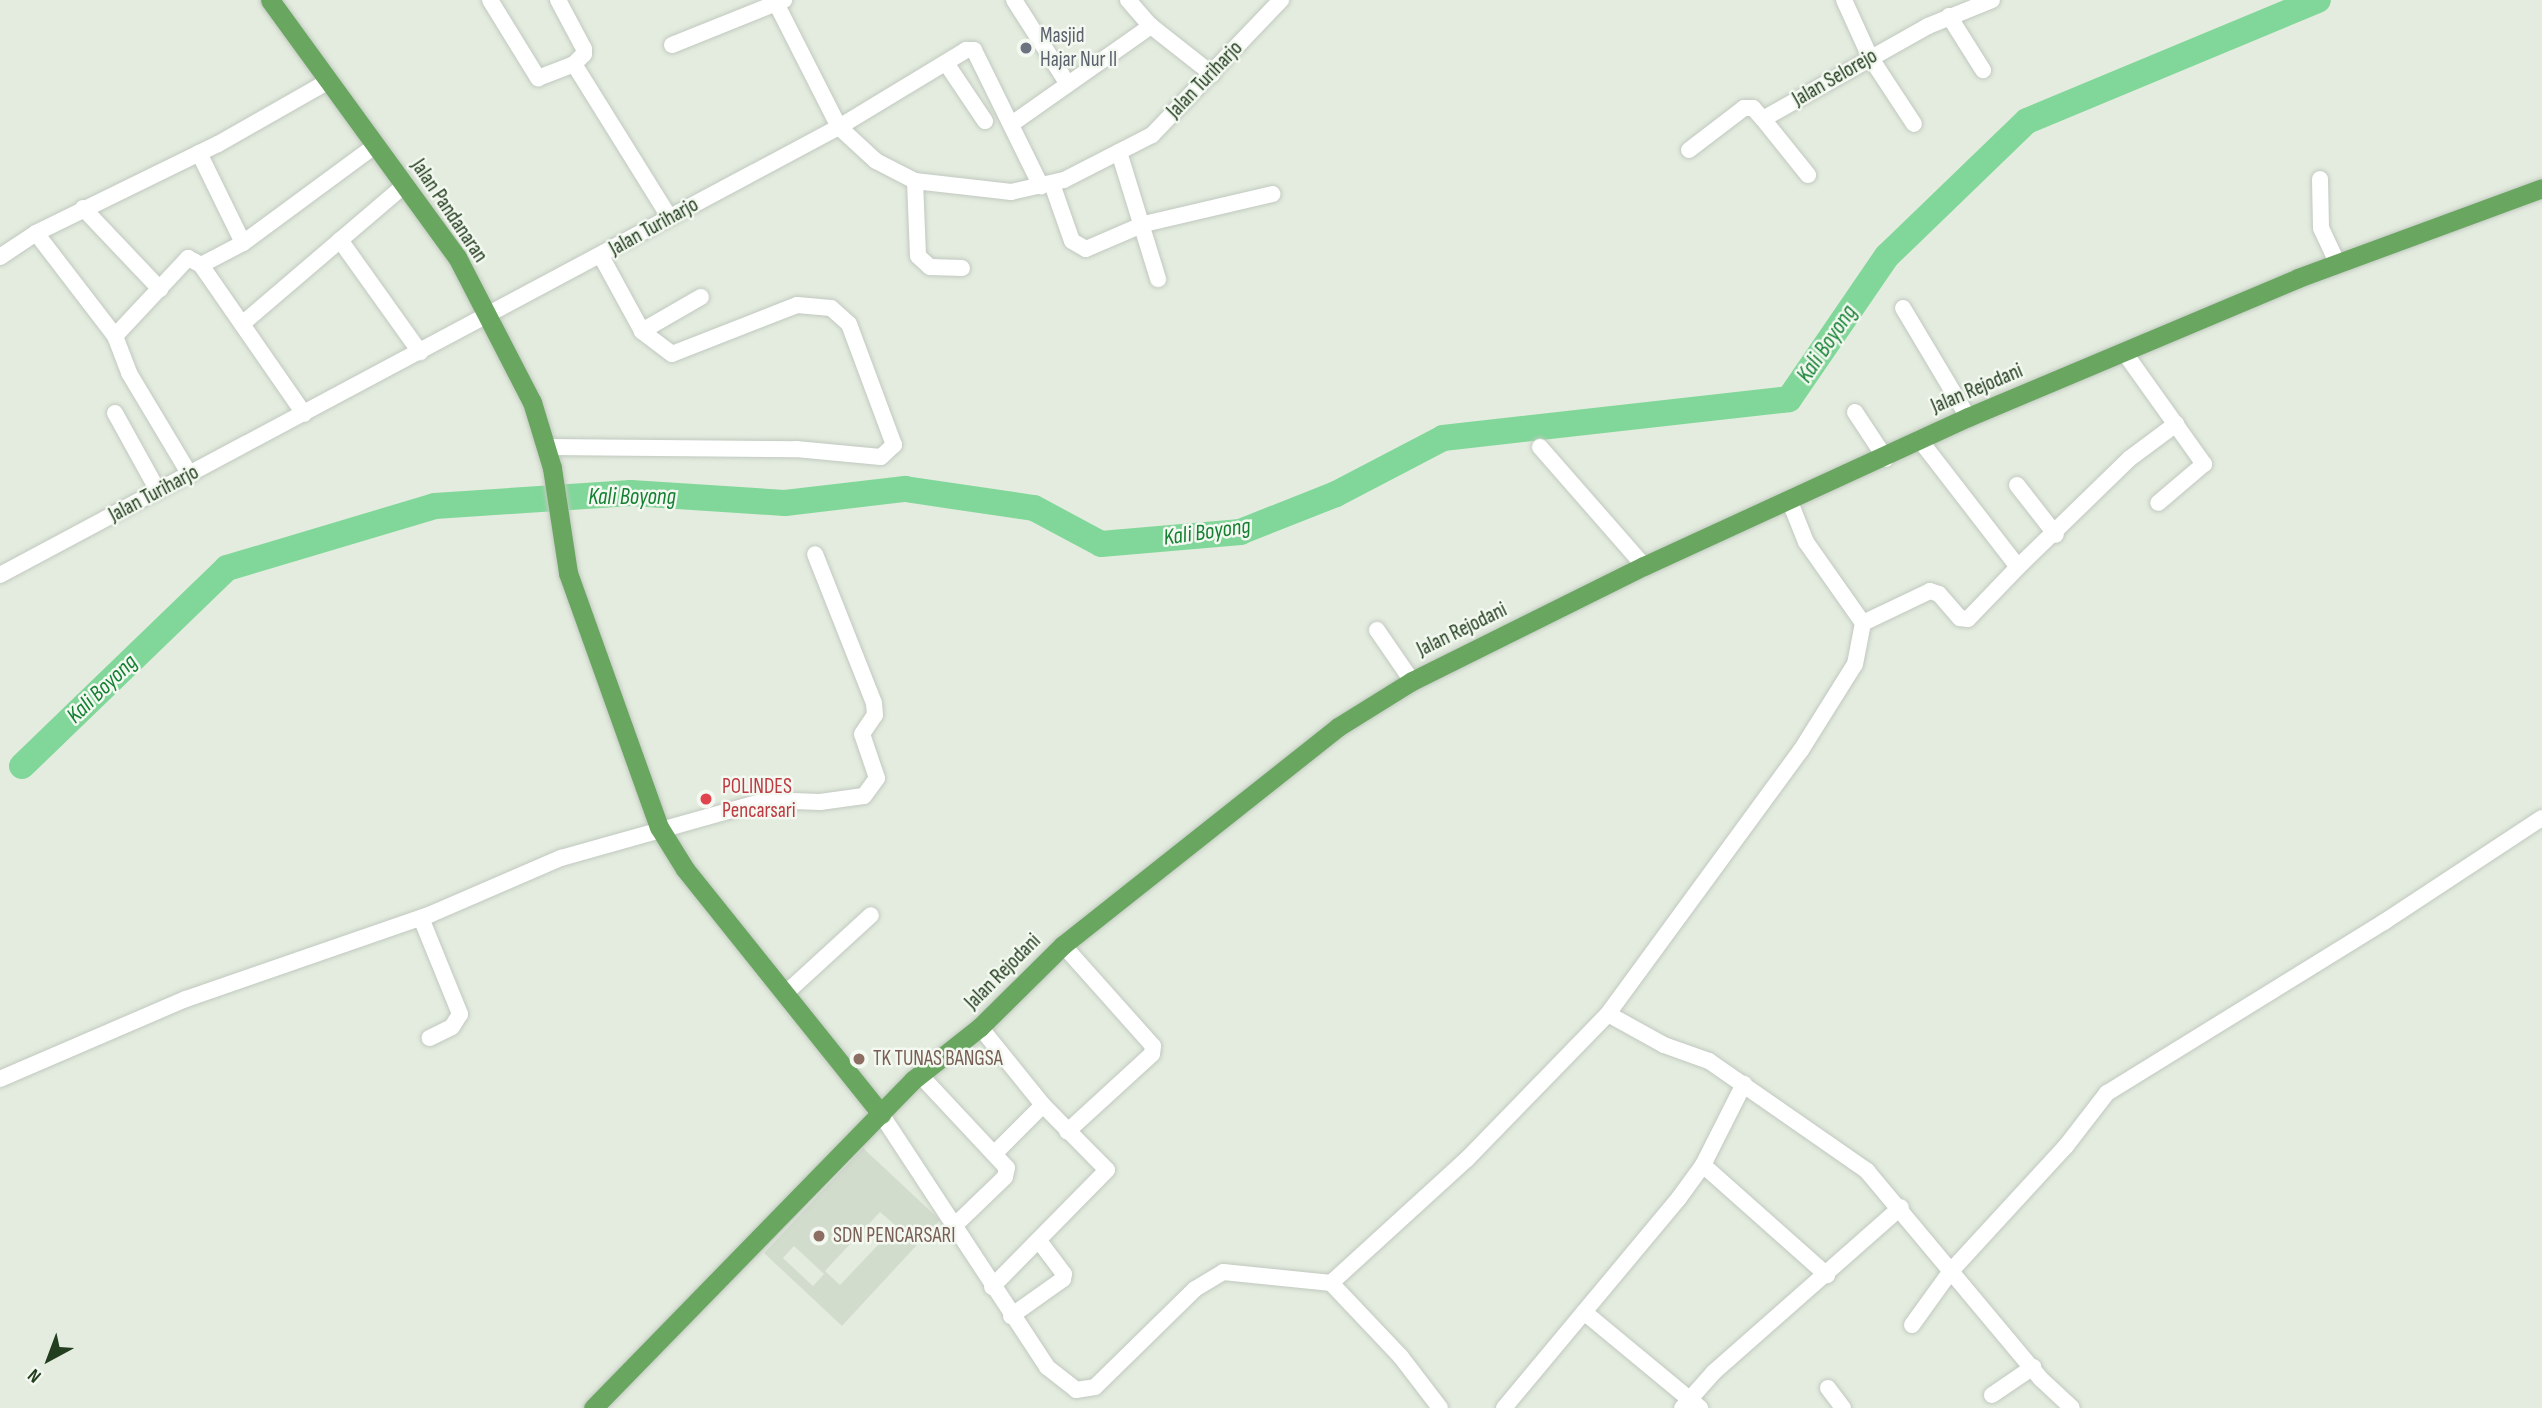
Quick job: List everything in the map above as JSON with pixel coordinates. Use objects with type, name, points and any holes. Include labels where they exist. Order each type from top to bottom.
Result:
[{"type":"main road","name":"Jalan Pandanaran","points":[[270,0],[457,257],[532,402],[552,468],[568,573],[659,827],[685,869],[881,1114]]},
{"type":"main road","name":"Jalan Rejodani","points":[[593,1408],[920,1075],[980,1027],[1063,945],[1338,727],[1412,681],[1644,566],[1886,459],[1919,439],[1968,417],[2298,278],[2542,188]]},
{"type":"street","points":[[490,0],[538,78],[574,64],[582,58],[584,49],[558,0]]},
{"type":"street","points":[[1014,0],[1067,83]]},
{"type":"street","points":[[1128,0],[1151,26],[1212,74]]},
{"type":"street","name":"Jalan Turiharjo","points":[[0,575],[488,317],[839,127],[876,161],[915,181],[1012,192],[1047,185],[1152,135],[1281,0]]},
{"type":"street","points":[[1844,0],[1870,57],[1914,124]]},
{"type":"street","name":"Jalan Selorejo","points":[[1763,119],[1870,57],[1949,16],[1992,0]]},
{"type":"street","points":[[672,45],[780,2],[839,127],[946,63],[974,50],[1078,247],[1086,249],[1144,223],[1273,194]]},
{"type":"street","points":[[1949,16],[1983,70]]},
{"type":"street","points":[[1013,123],[1151,26]]},
{"type":"street","points":[[946,63],[985,121]]},
{"type":"street","points":[[574,64],[670,218]]},
{"type":"street","points":[[0,257],[36,233],[199,153],[329,81]]},
{"type":"street","points":[[1689,150],[1744,108],[1753,108],[1808,175]]},
{"type":"street","points":[[201,265],[243,243],[376,145]]},
{"type":"street","points":[[1119,152],[1144,223],[1158,279]]},
{"type":"street","points":[[199,153],[243,243]]},
{"type":"street","points":[[2320,179],[2319,221],[2330,266]]},
{"type":"street","points":[[915,181],[918,256],[930,267],[962,268]]},
{"type":"street","points":[[242,324],[405,185]]},
{"type":"street","points":[[83,208],[160,289]]},
{"type":"street","points":[[36,233],[115,336],[129,373],[190,475]]},
{"type":"street","points":[[340,240],[420,352]]},
{"type":"street","points":[[547,447],[796,449],[881,457],[894,445],[849,324],[831,308],[797,305],[672,354],[642,331],[601,256]]},
{"type":"street","points":[[115,336],[188,258],[201,265],[304,414]]},
{"type":"street","points":[[642,331],[701,297]]},
{"type":"street","points":[[1903,308],[1968,417]]},
{"type":"street","points":[[2124,352],[2204,467],[2158,503]]},
{"type":"street","points":[[1855,412],[1886,459]]},
{"type":"street","points":[[115,414],[159,491]]},
{"type":"street","points":[[1863,624],[1930,591],[1939,594],[1960,618],[1968,619],[2018,567],[2056,535],[2129,459],[2176,424]]},
{"type":"street","points":[[1919,439],[2018,567]]},
{"type":"street","points":[[1540,447],[1644,566]]},
{"type":"street","points":[[2017,485],[2056,535]]},
{"type":"street","points":[[1331,1283],[1467,1159],[1608,1014],[1801,750],[1855,664],[1863,624],[1807,542],[1790,502]]},
{"type":"street","points":[[0,1079],[186,999],[421,918],[561,858],[659,827],[767,800],[820,803],[858,798],[874,786],[877,771],[862,734],[875,715],[874,703],[815,554]]},
{"type":"street","points":[[1377,630],[1412,681]]},
{"type":"street","points":[[1912,1325],[1951,1271],[2066,1146],[2107,1093],[2384,922],[2542,818]]},
{"type":"street","points":[[786,993],[872,915]]},
{"type":"street","points":[[421,918],[460,1014],[452,1027],[429,1038]]},
{"type":"street","points":[[1063,945],[1153,1046],[1152,1054],[1068,1132]]},
{"type":"street","points":[[1608,1014],[1664,1045],[1709,1061],[1867,1171],[1902,1207],[1951,1271],[2072,1408]]},
{"type":"street","points":[[980,1027],[1043,1105],[1107,1170],[1040,1242],[992,1287]]},
{"type":"street","points":[[920,1075],[1007,1168],[1005,1177],[953,1227]]},
{"type":"street","points":[[1504,1408],[1703,1165],[1744,1084]]},
{"type":"street","points":[[995,1153],[1043,1105]]},
{"type":"street","points":[[881,1114],[1011,1317],[1047,1367],[1076,1391],[1095,1387],[1195,1289],[1223,1272],[1331,1283],[1401,1357],[1440,1408]]},
{"type":"street","points":[[1703,1165],[1827,1275]]},
{"type":"street","points":[[1584,1311],[1691,1405],[1714,1372],[1902,1207]]},
{"type":"street","points":[[1011,1317],[1063,1279],[1062,1270],[1040,1242]]},
{"type":"street","points":[[1992,1395],[2033,1367]]},
{"type":"street","points":[[1828,1388],[1843,1408]]},
{"type":"shaded area","name":"SDN PENCARSARI","points":[[863,1148],[940,1220],[842,1326],[764,1253]],"holes":[[[880,1212],[896,1226],[840,1285],[825,1271]],[[794,1246],[824,1274],[813,1286],[783,1258]]]},
{"type":"waterway","name":"Kali Boyong","points":[[22,766],[227,568],[435,506],[631,493],[785,503],[905,489],[1034,508],[1101,544],[1240,532],[1336,494],[1443,438],[1789,399],[1887,256],[2027,121],[2318,0]]},
{"type":"place","name":"Masjid Hajar Nur II","points":[[1026,48]]},
{"type":"place","name":"POLINDES Pencarsari","points":[[706,799]]},
{"type":"place","name":"TK TUNAS BANGSA","points":[[859,1059]]},
{"type":"place","name":"SDN PENCARSARI","points":[[819,1236]]}]
